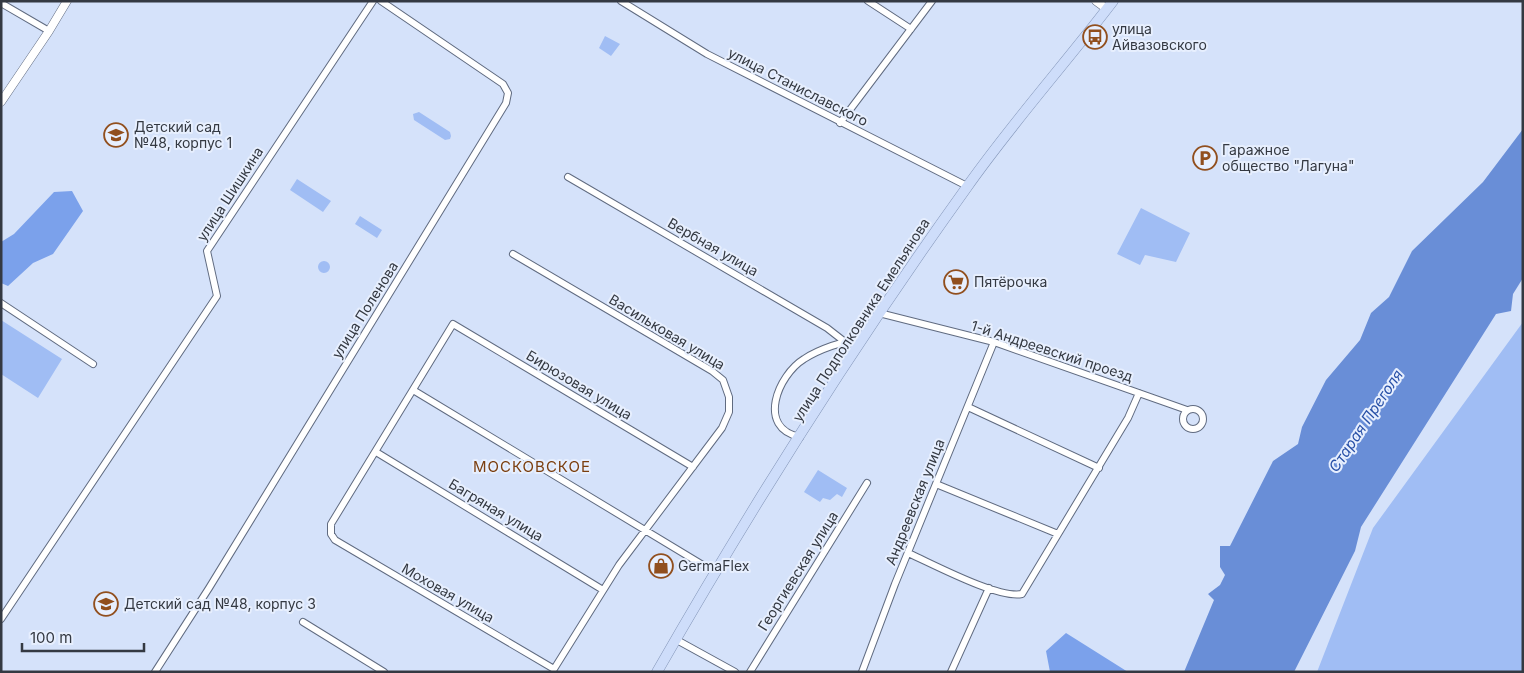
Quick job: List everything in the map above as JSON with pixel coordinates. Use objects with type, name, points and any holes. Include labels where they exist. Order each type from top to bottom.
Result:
[{"type":"main road","name":"улица Подполковника Емельянова","points":[[657,672],[675,639],[800,437],[850,361],[862,338],[968,186],[1110,5]]},
{"type":"street","points":[[1,102],[49,31],[66,1]]},
{"type":"street","name":"улица Шишкина","points":[[1,619],[218,296],[207,251],[372,1]]},
{"type":"street","name":"улица Поленова","points":[[155,672],[209,588],[506,103],[508,93],[503,84],[381,1]]},
{"type":"street","name":"улица Станиславского","points":[[621,1],[707,54],[840,123],[968,186]]},
{"type":"street","points":[[868,1],[911,29]]},
{"type":"street","points":[[840,123],[932,1]]},
{"type":"street","points":[[1096,1],[1110,5]]},
{"type":"street","points":[[1,3],[49,31]]},
{"type":"street","name":"Вербная улица","points":[[568,177],[827,328],[845,342]]},
{"type":"street","name":"Васильковая улица","points":[[513,254],[712,370],[722,380],[729,397],[730,412],[722,428],[693,467]]},
{"type":"street","points":[[1,303],[93,364]]},
{"type":"street","name":"1-й Андреевский проезд","points":[[879,313],[994,342],[1187,410]]},
{"type":"street","name":"Бирюзовая улица","points":[[453,324],[693,467]]},
{"type":"street","name":"Моховая улица","points":[[453,324],[331,524],[331,534],[335,540],[554,669],[603,590],[644,529],[693,467]]},
{"type":"street","points":[[800,437],[782,427],[774,416],[774,404],[792,370],[804,359],[845,342],[862,338]]},
{"type":"street","name":"Андреевская улица","points":[[862,672],[994,342]]},
{"type":"street","points":[[412,390],[716,573]]},
{"type":"street","points":[[908,553],[989,588],[1012,596],[1022,594],[1099,468],[1128,418],[1139,393]]},
{"type":"street","points":[[968,407],[1099,468]]},
{"type":"street","name":"Багряная улица","points":[[376,452],[603,590]]},
{"type":"street","name":"Георгиевская улица","points":[[750,672],[867,483]]},
{"type":"street","points":[[936,484],[1058,534]]},
{"type":"street","points":[[951,672],[989,588]]},
{"type":"street","points":[[303,622],[384,672]]},
{"type":"street","points":[[675,639],[735,672]]},
{"type":"shaded area","points":[[605,36],[620,44],[611,56],[599,48]]},
{"type":"shaded area","points":[[419,112],[450,132],[450,139],[445,140],[414,120],[413,114]]},
{"type":"shaded area","points":[[297,179],[331,201],[323,212],[290,190]]},
{"type":"shaded area","points":[[72,191],[83,211],[53,254],[33,263],[8,286],[1,283],[1,242],[14,234],[54,192]]},
{"type":"shaded area","points":[[1141,208],[1190,233],[1176,262],[1145,255],[1140,265],[1117,254]]},
{"type":"shaded area","points":[[360,216],[382,230],[377,238],[355,224]]},
{"type":"shaded area","points":[[322,261],[326,261],[330,267],[326,273],[322,273],[318,269],[318,265]]},
{"type":"shaded area","points":[[1,320],[62,359],[38,398],[1,374]]},
{"type":"shaded area","points":[[1523,322],[1523,672],[1317,672],[1373,528]]},
{"type":"shaded area","points":[[818,470],[847,488],[842,497],[837,494],[830,500],[823,498],[820,502],[804,492]]},
{"type":"shaded area","points":[[1066,633],[1128,672],[1050,672],[1046,651]]},
{"type":"water","name":"Старая Преголя","points":[[1523,129],[1523,278],[1513,294],[1511,311],[1496,314],[1361,527],[1355,551],[1294,672],[1184,672],[1214,600],[1208,594],[1220,585],[1225,575],[1220,567],[1220,546],[1230,546],[1273,461],[1298,444],[1302,427],[1326,380],[1360,340],[1371,313],[1389,297],[1412,251],[1483,182]]},
{"type":"place","name":"улица Айвазовского","points":[[1095,37]]},
{"type":"place","name":"Детский сад №48, корпус 1","points":[[116,135]]},
{"type":"place","name":"Гаражное общество \"Лагуна\"","points":[[1205,158]]},
{"type":"place","name":"Пятёрочка","points":[[956,282]]},
{"type":"place","name":"GermaFlex","points":[[661,566]]},
{"type":"place","name":"Детский сад №48, корпус 3","points":[[106,604]]},
{"type":"district","name":"МОСКОВСКОЕ","points":[[532,467]]}]
